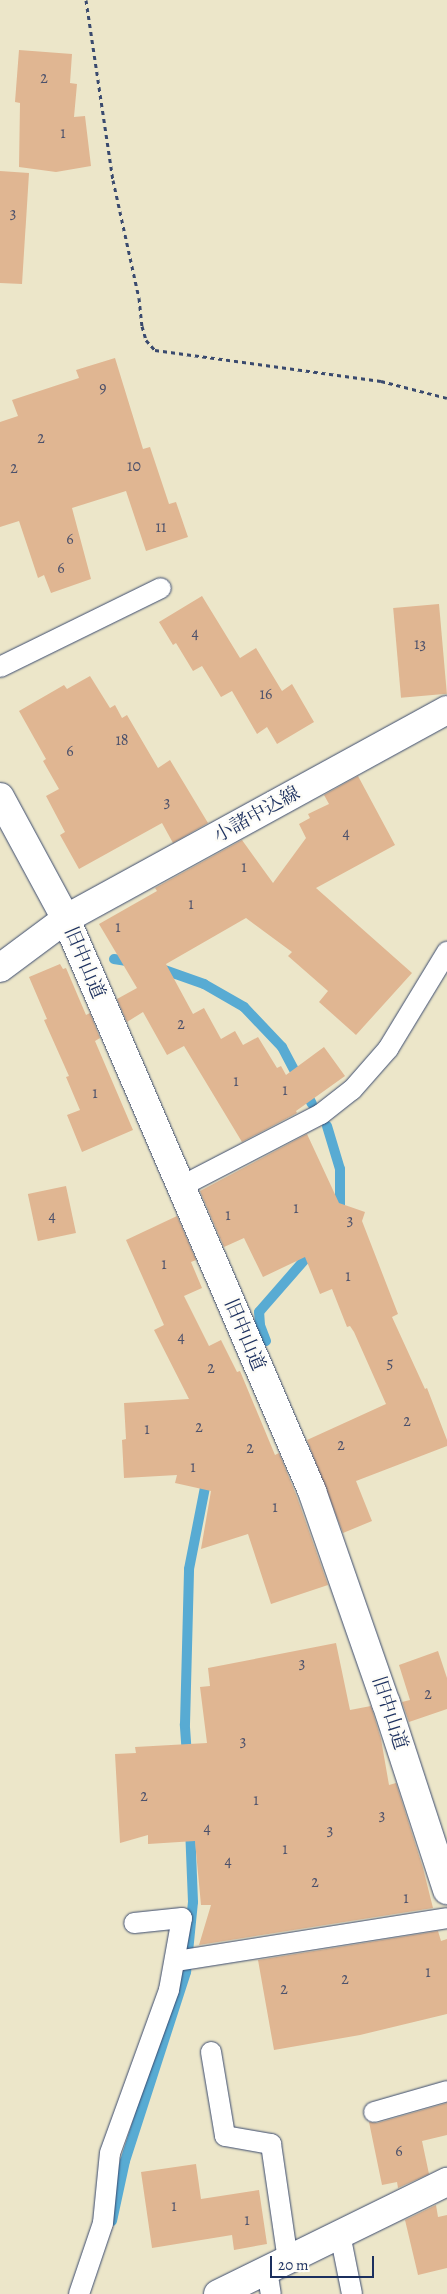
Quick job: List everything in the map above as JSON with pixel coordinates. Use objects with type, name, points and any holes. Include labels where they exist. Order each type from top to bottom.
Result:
[{"type":"main road","name":"小諸中込線","points":[[0,968],[66,919],[447,710]]},
{"type":"main road","name":"旧中山道","points":[[0,797],[66,919],[312,1491],[441,1858],[447,1890]]},
{"type":"main road","points":[[218,2294],[275,2274],[340,2234],[447,2182]]},
{"type":"lane","points":[[0,667],[162,588]]},
{"type":"lane","points":[[180,1187],[321,1114],[352,1090],[388,1049],[447,952]]},
{"type":"lane","points":[[79,2294],[103,2223],[110,2153],[169,1990],[176,1961],[182,1918],[134,1923]]},
{"type":"lane","points":[[176,1961],[447,1918]]},
{"type":"lane","points":[[211,2052],[225,2136],[271,2144],[275,2274]]},
{"type":"lane","points":[[374,2112],[447,2091]]},
{"type":"lane","points":[[340,2234],[352,2294]]},
{"type":"path","points":[[86,0],[113,180],[139,298],[142,326],[146,340],[155,350],[381,381],[447,398]]},
{"type":"building","points":[[19,50],[72,54],[70,83],[77,84],[74,117],[85,116],[91,166],[56,172],[19,167],[20,103],[15,102]]},
{"type":"building","points":[[0,171],[29,173],[22,284],[0,283]]},
{"type":"building","points":[[115,358],[143,449],[150,447],[169,504],[176,502],[188,537],[146,551],[126,491],[72,508],[91,579],[51,593],[44,575],[38,578],[19,521],[0,527],[0,422],[18,416],[12,400],[79,378],[76,370]]},
{"type":"building","points":[[202,596],[240,658],[256,648],[282,691],[292,684],[314,722],[277,744],[267,727],[257,734],[232,691],[221,697],[202,666],[193,671],[176,643],[173,645],[159,622]]},
{"type":"building","points":[[439,604],[447,694],[401,698],[393,608]]},
{"type":"building","points":[[90,676],[110,708],[115,705],[122,718],[127,715],[158,768],[170,760],[208,823],[173,843],[162,823],[79,869],[60,835],[65,832],[46,796],[59,789],[43,761],[46,759],[19,711],[64,685],[67,689]]},
{"type":"building","points":[[358,776],[395,845],[316,888],[412,973],[356,1035],[319,1002],[328,991],[288,956],[292,952],[246,918],[166,964],[193,1014],[204,1008],[221,1039],[235,1031],[243,1045],[258,1037],[277,1068],[281,1066],[286,1075],[324,1047],[345,1076],[296,1111],[297,1113],[242,1142],[184,1046],[167,1055],[143,1012],[127,1022],[117,999],[137,988],[99,924],[157,891],[155,888],[242,840],[273,883],[306,838],[299,824],[310,818],[308,814],[329,804],[324,795]]},
{"type":"building","points":[[60,964],[63,969],[66,968],[86,1015],[90,1013],[100,1038],[95,1041],[133,1130],[82,1152],[67,1115],[80,1110],[66,1077],[69,1076],[44,1020],[47,1019],[29,977]]},
{"type":"building","points":[[307,1134],[339,1203],[365,1212],[362,1221],[398,1314],[392,1317],[425,1389],[427,1388],[447,1440],[447,1446],[356,1481],[372,1521],[343,1533],[307,1440],[386,1404],[354,1332],[350,1326],[347,1327],[332,1289],[320,1294],[305,1257],[263,1277],[244,1238],[224,1247],[200,1191]]},
{"type":"building","points":[[66,1186],[76,1233],[38,1241],[28,1194]]},
{"type":"building","points":[[177,1216],[196,1260],[191,1262],[202,1288],[184,1296],[209,1346],[221,1340],[237,1372],[240,1371],[275,1455],[279,1453],[297,1497],[328,1585],[271,1604],[248,1534],[201,1549],[211,1491],[175,1483],[177,1475],[124,1478],[122,1440],[126,1439],[124,1403],[189,1399],[154,1330],[164,1325],[126,1240]]},
{"type":"building","points":[[336,1643],[350,1710],[371,1706],[381,1739],[389,1785],[396,1783],[423,1868],[433,1908],[199,1945],[211,1905],[201,1905],[195,1841],[148,1844],[148,1835],[120,1843],[115,1754],[136,1753],[135,1747],[207,1743],[200,1687],[210,1686],[208,1668]]},
{"type":"building","points":[[438,1651],[447,1678],[447,1709],[409,1722],[402,1702],[410,1700],[399,1665]]},
{"type":"building","points":[[438,1931],[441,1941],[447,1939],[447,2014],[360,2035],[274,2050],[258,1960]]},
{"type":"building","points":[[447,2103],[447,2135],[422,2141],[429,2174],[398,2188],[397,2182],[382,2185],[369,2122],[377,2123]]},
{"type":"building","points":[[196,2164],[201,2199],[259,2190],[267,2244],[234,2250],[232,2235],[152,2248],[141,2172]]},
{"type":"building","points":[[436,2205],[438,2217],[447,2215],[447,2268],[418,2275],[405,2220]]},
{"type":"waterway","points":[[114,959],[132,962]]},
{"type":"waterway","points":[[156,967],[204,984],[244,1007],[282,1047],[312,1104]]},
{"type":"waterway","points":[[327,1126],[340,1169],[340,1204],[335,1216]]},
{"type":"waterway","points":[[266,1341],[260,1325],[259,1312],[314,1249]]},
{"type":"waterway","points":[[187,1756],[185,1724],[189,1569],[207,1477]]},
{"type":"waterway","points":[[112,2221],[125,2161],[186,1972],[193,1902],[190,1828]]}]
